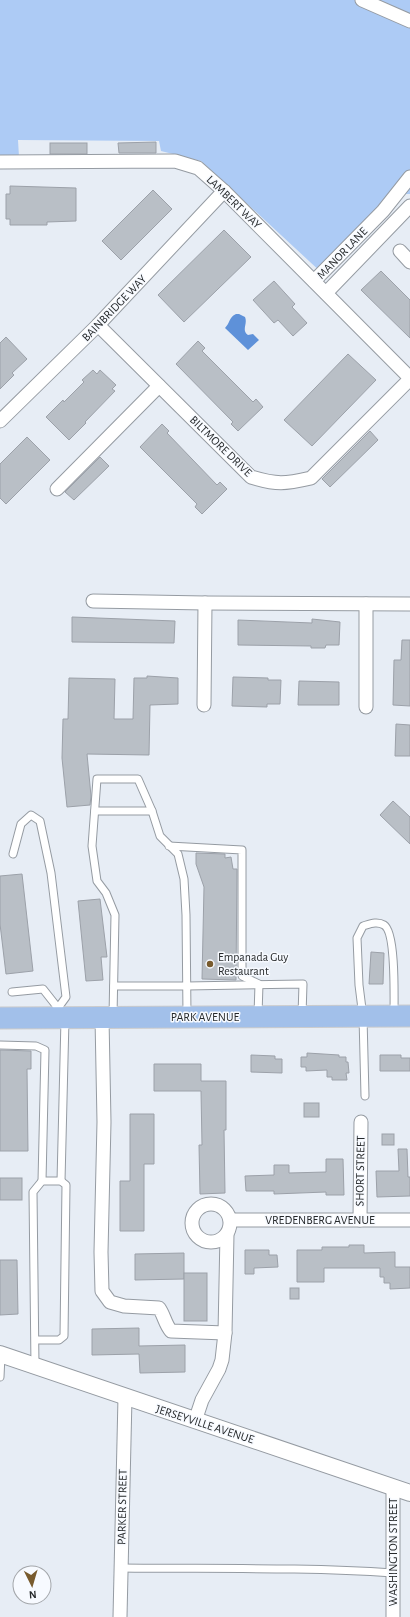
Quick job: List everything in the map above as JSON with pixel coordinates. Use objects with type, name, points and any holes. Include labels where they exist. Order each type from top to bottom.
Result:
[{"type":"main road","name":"PARK AVENUE","points":[[0,1018],[60,1014],[108,1018],[402,1017]]},
{"type":"street","points":[[364,1],[410,21]]},
{"type":"street","name":"LAMBERT WAY","points":[[0,162],[175,161],[198,168],[224,191],[410,378]]},
{"type":"street","name":"MANOR LANE","points":[[314,281],[383,210],[410,177]]},
{"type":"street","name":"BAINBRIDGE WAY","points":[[0,422],[98,326],[224,191]]},
{"type":"street","name":"MANOR LANE","points":[[326,293],[410,206]]},
{"type":"street","name":"MANOR LANE","points":[[370,224],[381,236]]},
{"type":"street","points":[[400,252],[410,262]]},
{"type":"street","name":"BILTMORE DRIVE","points":[[98,326],[251,477],[270,483],[288,484],[311,478],[410,378]]},
{"type":"street","points":[[57,489],[159,386]]},
{"type":"street","points":[[93,601],[410,604]]},
{"type":"street","points":[[204,705],[205,603]]},
{"type":"street","points":[[366,604],[366,707]]},
{"type":"street","points":[[108,1018],[101,1252],[102,1291],[110,1302],[124,1306],[159,1308],[164,1316],[166,1326],[171,1331],[225,1333]]},
{"type":"street","name":"SHORT STREET","points":[[360,1220],[361,1122]]},
{"type":"street","points":[[208,1205],[216,1205],[222,1208],[228,1213],[230,1220],[230,1228],[227,1234],[221,1240],[214,1242],[207,1242],[200,1239],[192,1227],[196,1212],[201,1207],[208,1205]]},
{"type":"street","name":"VREDENBERG AVENUE","points":[[230,1220],[410,1220]]},
{"type":"street","points":[[195,1421],[202,1400],[219,1369],[225,1346],[227,1234]]},
{"type":"street","name":"JERSEYVILLE AVENUE","points":[[1,1355],[410,1493]]},
{"type":"street","name":"PARKER STREET","points":[[120,1617],[125,1397]]},
{"type":"street","name":"WASHINGTON STREET","points":[[393,1487],[393,1617]]},
{"type":"lane","points":[[108,1018],[114,986],[115,915],[106,893],[97,882],[92,846],[97,779],[138,779],[152,811],[160,836],[178,854],[184,879],[187,1017]]},
{"type":"lane","points":[[95,811],[152,811]]},
{"type":"lane","points":[[13,854],[21,824],[31,816],[40,821],[51,874],[66,997],[60,1014],[61,1181]]},
{"type":"lane","points":[[169,846],[242,850],[242,976],[258,984]]},
{"type":"lane","points":[[364,1096],[363,1017],[359,985],[357,938],[363,926],[373,922],[384,925],[389,931],[402,1017]]},
{"type":"lane","points":[[258,984],[258,1017]]},
{"type":"lane","points":[[114,986],[303,984],[302,1017]]},
{"type":"lane","points":[[12,992],[43,990],[60,1014]]},
{"type":"lane","points":[[0,1045],[36,1046],[45,1050],[42,1181],[33,1192],[35,1366]]},
{"type":"lane","points":[[35,1340],[59,1340],[64,1336],[66,1185],[61,1181],[42,1181]]},
{"type":"lane","points":[[0,1377],[1,1355]]},
{"type":"lane","points":[[121,1568],[270,1568],[393,1573]]},
{"type":"shaded area","points":[[0,0],[410,0],[410,194],[404,194],[323,274],[201,161],[161,151],[159,141],[18,140],[19,157],[0,157]]},
{"type":"water","points":[[236,314],[245,317],[246,333],[248,335],[253,334],[259,340],[248,350],[225,328],[232,317]]},
{"type":"building","points":[[156,142],[156,153],[119,153],[118,143]]},
{"type":"building","points":[[50,143],[87,143],[87,154],[50,154]]},
{"type":"building","points":[[10,186],[76,188],[76,221],[47,222],[47,225],[10,225],[10,219],[6,219],[6,194],[10,194]]},
{"type":"building","points":[[153,190],[172,209],[121,260],[102,241]]},
{"type":"building","points":[[224,230],[251,257],[184,322],[158,295]]},
{"type":"building","points":[[381,271],[410,300],[410,338],[361,290]]},
{"type":"building","points":[[274,281],[295,304],[292,307],[307,323],[293,336],[278,320],[274,323],[253,300]]},
{"type":"building","points":[[6,337],[27,359],[12,373],[14,375],[0,389],[0,343]]},
{"type":"building","points":[[198,341],[205,348],[202,351],[253,402],[256,399],[263,407],[238,431],[231,424],[233,422],[176,364]]},
{"type":"building","points":[[348,354],[376,380],[312,446],[284,420]]},
{"type":"building","points":[[93,370],[97,374],[100,370],[116,385],[112,389],[115,391],[69,440],[46,417],[84,382],[82,380]]},
{"type":"building","points":[[162,424],[169,431],[167,433],[217,485],[220,482],[227,489],[202,514],[195,507],[197,504],[140,447]]},
{"type":"building","points":[[370,431],[378,440],[330,487],[322,479]]},
{"type":"building","points":[[27,437],[50,460],[6,504],[0,498],[0,464]]},
{"type":"building","points":[[100,457],[109,466],[74,500],[65,492]]},
{"type":"building","points":[[72,617],[175,621],[174,643],[72,642]]},
{"type":"building","points":[[312,619],[340,622],[339,645],[326,645],[325,648],[311,648],[311,646],[238,645],[238,620],[312,623]]},
{"type":"building","points":[[402,640],[410,640],[410,706],[393,705],[394,660],[401,660]]},
{"type":"building","points":[[147,676],[178,678],[178,704],[150,705],[149,755],[87,754],[91,796],[90,805],[67,807],[62,758],[63,719],[68,719],[69,678],[115,679],[114,719],[133,719],[134,678],[147,678]]},
{"type":"building","points":[[233,677],[281,680],[280,704],[267,704],[267,707],[232,706]]},
{"type":"building","points":[[299,681],[339,682],[339,705],[298,705]]},
{"type":"building","points":[[396,724],[410,725],[410,756],[395,756]]},
{"type":"building","points":[[393,801],[410,817],[410,844],[380,815]]},
{"type":"building","points":[[196,853],[225,854],[225,858],[231,857],[233,869],[237,869],[236,980],[202,979],[204,887],[196,864]]},
{"type":"building","points":[[22,874],[33,971],[6,974],[0,924],[0,876]]},
{"type":"building","points":[[100,899],[107,957],[101,957],[103,980],[86,981],[78,901]]},
{"type":"building","points":[[371,952],[384,953],[383,984],[369,984]]},
{"type":"building","points":[[0,1050],[31,1051],[31,1069],[27,1069],[28,1151],[0,1151]]},
{"type":"building","points":[[307,1053],[339,1055],[339,1057],[346,1057],[349,1073],[346,1073],[347,1080],[332,1080],[332,1077],[327,1077],[327,1070],[306,1071],[306,1067],[301,1067],[301,1057],[307,1057]]},
{"type":"building","points":[[251,1055],[275,1056],[275,1059],[282,1059],[282,1073],[251,1072]]},
{"type":"building","points":[[380,1055],[401,1055],[401,1058],[410,1058],[410,1071],[380,1071]]},
{"type":"building","points":[[154,1064],[201,1064],[201,1081],[226,1081],[226,1130],[224,1130],[225,1193],[200,1194],[199,1145],[202,1145],[201,1091],[154,1091]]},
{"type":"building","points":[[304,1103],[319,1103],[319,1117],[304,1117]]},
{"type":"building","points":[[130,1114],[154,1114],[154,1164],[144,1164],[144,1231],[120,1231],[120,1181],[130,1181]]},
{"type":"building","points":[[382,1134],[394,1134],[394,1145],[382,1145]]},
{"type":"building","points":[[398,1149],[407,1149],[408,1177],[410,1177],[410,1196],[377,1197],[376,1171],[399,1171]]},
{"type":"building","points":[[326,1159],[343,1159],[344,1195],[326,1195],[326,1192],[274,1194],[274,1191],[246,1191],[245,1176],[274,1175],[274,1165],[289,1165],[289,1173],[326,1172]]},
{"type":"building","points":[[0,1178],[22,1178],[22,1200],[0,1200]]},
{"type":"building","points":[[349,1245],[364,1245],[364,1253],[395,1252],[395,1267],[410,1267],[410,1288],[390,1289],[390,1283],[384,1283],[384,1277],[380,1277],[380,1268],[324,1268],[324,1282],[297,1282],[297,1250],[322,1250],[322,1247],[349,1247]]},
{"type":"building","points":[[245,1250],[269,1250],[269,1255],[277,1255],[278,1267],[254,1268],[254,1274],[245,1274]]},
{"type":"building","points":[[184,1253],[184,1279],[135,1280],[135,1254]]},
{"type":"building","points":[[0,1260],[17,1260],[18,1314],[0,1315]]},
{"type":"building","points":[[184,1273],[207,1273],[207,1321],[184,1321]]},
{"type":"building","points":[[290,1288],[299,1288],[299,1299],[290,1299]]},
{"type":"building","points":[[139,1328],[139,1346],[185,1345],[185,1372],[140,1373],[139,1354],[92,1355],[92,1329]]},
{"type":"place","name":"Empanada Guy Restaurant","points":[[210,964]]}]
